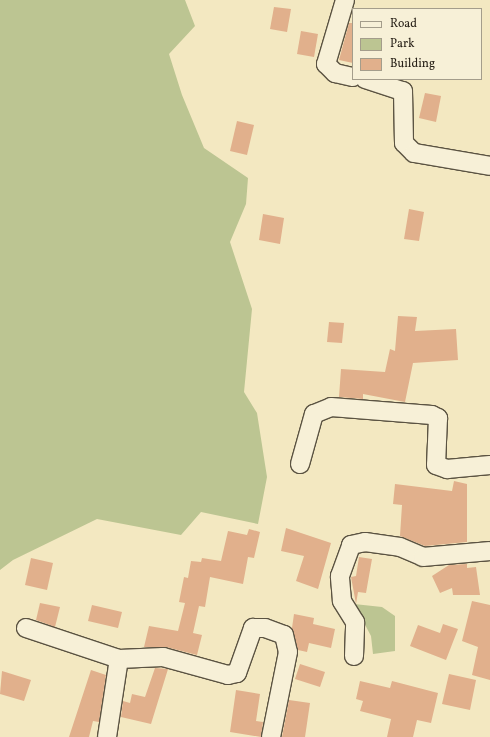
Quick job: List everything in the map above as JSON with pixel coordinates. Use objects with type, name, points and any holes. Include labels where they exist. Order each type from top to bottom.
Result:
[{"type":"street","points":[[345,0],[326,64],[335,73],[352,77]]},
{"type":"street","points":[[370,80],[392,84],[403,91],[404,143],[414,153],[490,166]]},
{"type":"street","points":[[300,464],[314,414],[330,407],[436,416],[436,465],[446,469],[490,465]]},
{"type":"street","points":[[354,656],[355,622],[342,601],[340,576],[351,545],[365,542],[400,547],[423,557],[490,551]]},
{"type":"street","points":[[26,628],[119,659],[163,658],[228,675],[237,673],[253,628],[265,628],[284,635],[288,652],[271,737]]},
{"type":"street","points":[[107,737],[119,659]]},
{"type":"green space","points":[[0,0],[185,0],[195,26],[169,54],[182,95],[204,148],[248,178],[246,204],[230,242],[252,309],[244,392],[257,413],[267,477],[258,524],[201,512],[181,535],[97,519],[13,560],[0,570]]},
{"type":"green space","points":[[354,604],[382,607],[395,616],[395,651],[373,654],[371,636]]},
{"type":"building","points":[[274,7],[291,9],[287,32],[270,29]]},
{"type":"building","points":[[349,23],[352,23],[352,63],[339,60]]},
{"type":"building","points":[[301,31],[318,34],[314,57],[297,54]]},
{"type":"building","points":[[425,93],[441,96],[436,122],[419,118]]},
{"type":"building","points":[[237,121],[254,125],[247,155],[230,151]]},
{"type":"building","points":[[409,209],[424,212],[419,241],[404,239]]},
{"type":"building","points":[[263,214],[284,218],[280,244],[259,240]]},
{"type":"building","points":[[398,316],[417,317],[415,331],[456,329],[458,360],[413,363],[405,402],[363,394],[363,399],[339,397],[341,369],[385,372],[390,349],[395,351]]},
{"type":"building","points":[[329,322],[344,323],[342,343],[327,342]]},
{"type":"building","points":[[454,481],[467,484],[467,542],[425,546],[400,536],[402,505],[393,504],[395,484],[452,491]]},
{"type":"building","points":[[286,528],[331,543],[318,589],[296,581],[304,556],[281,551]]},
{"type":"building","points":[[249,529],[260,532],[254,558],[248,557],[243,584],[210,577],[205,607],[199,606],[193,633],[202,635],[197,655],[166,647],[144,647],[149,626],[178,631],[185,603],[179,602],[184,577],[188,578],[191,561],[201,562],[202,558],[221,561],[228,531],[247,535]]},
{"type":"building","points":[[359,557],[372,559],[366,593],[358,592],[356,604],[351,577],[356,576]]},
{"type":"building","points":[[31,558],[53,563],[47,590],[25,585]]},
{"type":"building","points":[[467,564],[467,568],[476,567],[480,595],[453,595],[452,588],[440,593],[432,576],[449,565]]},
{"type":"building","points":[[472,601],[490,605],[490,680],[472,675],[478,647],[462,641]]},
{"type":"building","points":[[40,603],[60,607],[55,627],[36,620]]},
{"type":"building","points":[[92,605],[122,612],[118,628],[88,621]]},
{"type":"building","points":[[294,614],[314,618],[313,624],[335,629],[331,648],[309,643],[307,652],[298,650],[292,628]]},
{"type":"building","points":[[443,624],[458,629],[446,660],[410,646],[418,625],[440,633]]},
{"type":"building","points":[[300,664],[325,672],[320,687],[295,679]]},
{"type":"building","points":[[155,668],[168,669],[151,724],[121,717],[123,701],[130,703],[132,694],[145,697]]},
{"type":"building","points":[[91,670],[106,675],[99,722],[93,721],[89,737],[69,737]]},
{"type":"building","points":[[2,671],[31,680],[24,701],[0,694]]},
{"type":"building","points":[[449,674],[476,680],[470,710],[442,704]]},
{"type":"building","points":[[360,681],[390,688],[392,681],[438,693],[431,723],[417,720],[413,737],[387,737],[391,719],[360,711],[363,701],[356,699]]},
{"type":"building","points":[[236,690],[260,694],[256,721],[263,722],[261,737],[230,732]]},
{"type":"building","points":[[289,700],[310,703],[305,737],[282,737]]}]
